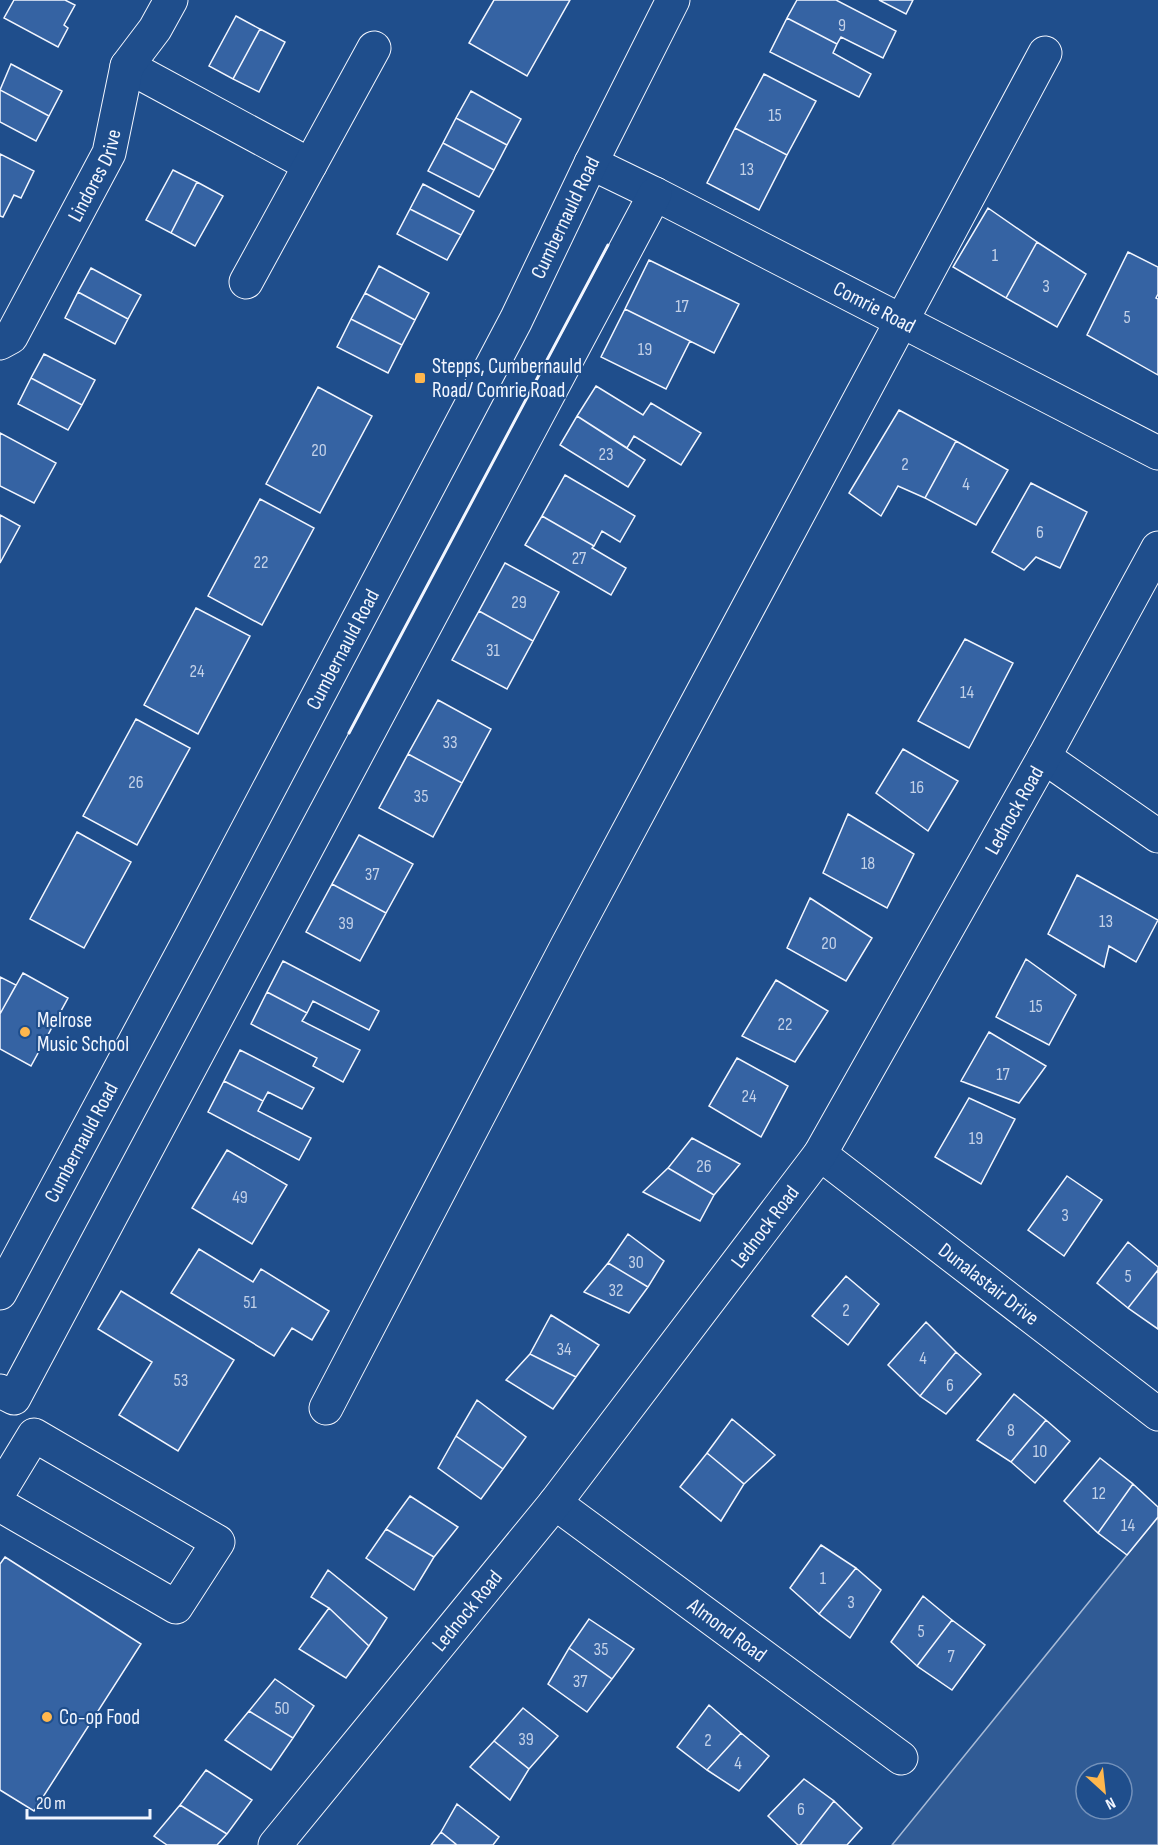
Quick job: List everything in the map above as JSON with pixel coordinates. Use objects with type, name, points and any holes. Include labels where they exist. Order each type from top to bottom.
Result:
[{"type":"street","name":"Lindores Drive","points":[[0,343],[11,337],[109,153],[127,66],[155,29],[171,0]]},
{"type":"street","name":"Cumbernauld Road","points":[[0,1293],[192,935],[516,320],[591,163],[673,0]]},
{"type":"street","points":[[246,282],[374,48]]},
{"type":"street","points":[[326,1408],[568,944],[1045,53]]},
{"type":"street","points":[[127,66],[310,165]]},
{"type":"street","name":"Comrie Road","points":[[591,163],[1158,453]]},
{"type":"street","points":[[0,1391],[14,1398],[655,194]]},
{"type":"street","name":"Lednock Road","points":[[279,1844],[555,1503],[820,1154],[1044,757],[1158,548]]},
{"type":"street","points":[[1044,757],[1158,836]]},
{"type":"street","name":"Dunalastair Drive","points":[[820,1154],[1158,1414]]},
{"type":"street","points":[[0,1491],[34,1435],[218,1542],[176,1607],[0,1505]]},
{"type":"street","name":"Almond Road","points":[[555,1503],[901,1758]]},
{"type":"shaded area","points":[[1158,1517],[1158,1845],[892,1845]]},
{"type":"building","points":[[14,0],[65,0],[75,5],[64,25],[68,28],[58,47],[4,18]]},
{"type":"building","points":[[494,0],[570,0],[527,76],[469,43]]},
{"type":"building","points":[[797,0],[836,0],[896,31],[883,58],[841,37],[837,44],[787,18]]},
{"type":"building","points":[[879,0],[913,0],[906,14]]},
{"type":"building","points":[[236,16],[260,29],[233,79],[209,66]]},
{"type":"building","points":[[787,18],[837,44],[833,53],[871,74],[859,97],[770,52]]},
{"type":"building","points":[[260,29],[285,42],[259,92],[233,79]]},
{"type":"building","points":[[11,64],[62,91],[49,116],[0,90]]},
{"type":"building","points":[[764,74],[816,101],[787,155],[735,128]]},
{"type":"building","points":[[0,90],[49,116],[36,141],[0,122]]},
{"type":"building","points":[[471,91],[521,119],[507,145],[456,118]]},
{"type":"building","points":[[456,118],[507,145],[494,170],[443,143]]},
{"type":"building","points":[[735,128],[787,155],[759,210],[707,183]]},
{"type":"building","points":[[443,143],[494,170],[479,197],[428,171]]},
{"type":"building","points":[[0,154],[34,171],[21,198],[14,195],[3,217],[0,216]]},
{"type":"building","points":[[173,170],[197,182],[171,233],[146,220]]},
{"type":"building","points":[[197,182],[223,196],[195,246],[171,233]]},
{"type":"building","points":[[423,184],[474,211],[461,235],[410,209]]},
{"type":"building","points":[[988,208],[1037,242],[1006,298],[953,267]]},
{"type":"building","points":[[410,209],[461,235],[447,260],[397,234]]},
{"type":"building","points":[[1037,242],[1086,274],[1057,327],[1006,298]]},
{"type":"building","points":[[1128,252],[1158,267],[1156,298],[1158,299],[1158,375],[1087,335]]},
{"type":"building","points":[[649,260],[739,304],[714,353],[625,309]]},
{"type":"building","points":[[379,266],[429,293],[415,320],[365,293]]},
{"type":"building","points":[[91,268],[141,295],[128,319],[78,292]]},
{"type":"building","points":[[78,292],[128,319],[115,344],[65,318]]},
{"type":"building","points":[[365,293],[415,320],[402,345],[351,319]]},
{"type":"building","points":[[625,309],[690,341],[666,389],[601,357]]},
{"type":"building","points":[[351,319],[402,345],[388,373],[337,347]]},
{"type":"building","points":[[44,354],[95,380],[82,405],[31,378]]},
{"type":"building","points":[[31,378],[82,405],[68,430],[18,404]]},
{"type":"building","points":[[596,386],[643,415],[651,403],[701,433],[681,465],[634,436],[627,448],[577,416]]},
{"type":"building","points":[[318,387],[372,416],[320,513],[266,484]]},
{"type":"building","points":[[899,410],[956,441],[925,498],[898,486],[881,516],[849,493]]},
{"type":"building","points":[[577,416],[645,460],[628,487],[560,445]]},
{"type":"building","points":[[0,433],[56,463],[34,503],[0,486]]},
{"type":"building","points":[[956,441],[1008,470],[976,525],[925,498]]},
{"type":"building","points":[[565,475],[635,516],[620,542],[602,531],[594,546],[542,516]]},
{"type":"building","points":[[1031,483],[1087,512],[1060,568],[1036,557],[1024,570],[992,552]]},
{"type":"building","points":[[260,499],[314,528],[262,625],[208,596]]},
{"type":"building","points":[[0,515],[20,526],[0,563]]},
{"type":"building","points":[[542,516],[594,546],[592,548],[626,568],[611,595],[525,545]]},
{"type":"building","points":[[505,563],[559,592],[533,641],[479,611]]},
{"type":"building","points":[[196,608],[250,636],[198,734],[144,705]]},
{"type":"building","points":[[479,611],[533,641],[507,689],[452,660]]},
{"type":"building","points":[[965,639],[1013,663],[969,748],[918,721]]},
{"type":"building","points":[[438,700],[491,729],[462,783],[408,754]]},
{"type":"building","points":[[136,719],[190,748],[137,845],[83,816]]},
{"type":"building","points":[[903,749],[958,781],[928,831],[876,793]]},
{"type":"building","points":[[408,754],[462,783],[433,837],[379,808]]},
{"type":"building","points":[[848,814],[914,854],[887,908],[823,873]]},
{"type":"building","points":[[77,832],[131,862],[84,948],[30,919]]},
{"type":"building","points":[[359,835],[413,864],[386,913],[332,884]]},
{"type":"building","points":[[1077,875],[1158,920],[1136,962],[1109,946],[1104,967],[1048,934]]},
{"type":"building","points":[[332,884],[386,913],[360,961],[306,932]]},
{"type":"building","points":[[810,898],[872,938],[846,981],[787,948]]},
{"type":"building","points":[[1026,959],[1076,995],[1049,1045],[996,1017]]},
{"type":"building","points":[[283,961],[379,1011],[369,1030],[313,1001],[307,1013],[267,992]]},
{"type":"building","name":"Melrose Music School","points":[[23,973],[68,998],[31,1066],[0,1049],[0,1014]]},
{"type":"building","points":[[0,977],[16,985],[0,1014]]},
{"type":"building","points":[[776,980],[828,1011],[795,1062],[742,1036]]},
{"type":"building","points":[[267,992],[307,1013],[302,1021],[360,1050],[343,1082],[313,1066],[317,1058],[251,1024]]},
{"type":"building","points":[[989,1032],[1046,1066],[1019,1103],[961,1081]]},
{"type":"building","points":[[240,1050],[314,1088],[302,1109],[268,1092],[263,1101],[224,1081]]},
{"type":"building","points":[[737,1058],[788,1086],[761,1137],[709,1106]]},
{"type":"building","points":[[224,1081],[263,1101],[258,1111],[311,1138],[299,1160],[208,1112]]},
{"type":"building","points":[[969,1098],[1015,1119],[981,1184],[935,1157]]},
{"type":"building","points":[[692,1138],[740,1164],[714,1195],[668,1168]]},
{"type":"building","points":[[227,1150],[287,1185],[252,1244],[192,1208]]},
{"type":"building","points":[[668,1168],[714,1195],[700,1221],[643,1192]]},
{"type":"building","points":[[1067,1176],[1102,1200],[1064,1256],[1028,1230]]},
{"type":"building","points":[[628,1234],[664,1261],[648,1287],[608,1263]]},
{"type":"building","points":[[1128,1242],[1158,1267],[1158,1270],[1128,1308],[1097,1283]]},
{"type":"building","points":[[199,1249],[253,1282],[261,1269],[329,1311],[312,1340],[292,1328],[274,1356],[171,1293]]},
{"type":"building","points":[[608,1263],[648,1287],[629,1313],[584,1292]]},
{"type":"building","points":[[1158,1270],[1158,1329],[1128,1308]]},
{"type":"building","points":[[846,1276],[879,1304],[848,1345],[812,1316]]},
{"type":"building","points":[[121,1291],[234,1360],[178,1451],[119,1415],[152,1362],[98,1329]]},
{"type":"building","points":[[551,1315],[599,1345],[576,1377],[530,1354]]},
{"type":"building","points":[[926,1322],[956,1352],[920,1396],[888,1365]]},
{"type":"building","points":[[956,1352],[981,1374],[946,1414],[920,1396]]},
{"type":"building","points":[[530,1354],[576,1377],[553,1409],[506,1380]]},
{"type":"building","points":[[1014,1394],[1046,1420],[1011,1462],[977,1440]]},
{"type":"building","points":[[477,1400],[526,1437],[503,1469],[456,1436]]},
{"type":"building","points":[[732,1419],[775,1455],[744,1484],[707,1453]]},
{"type":"building","points":[[1046,1420],[1070,1441],[1035,1483],[1011,1462]]},
{"type":"building","points":[[456,1436],[503,1469],[481,1499],[438,1468]]},
{"type":"building","points":[[707,1453],[744,1484],[721,1521],[680,1487]]},
{"type":"building","points":[[1100,1458],[1133,1484],[1098,1533],[1064,1501]]},
{"type":"building","points":[[1133,1484],[1158,1507],[1158,1517],[1127,1555],[1098,1533]]},
{"type":"building","points":[[410,1496],[458,1527],[434,1557],[386,1529]]},
{"type":"building","points":[[386,1529],[434,1557],[414,1590],[366,1558]]},
{"type":"building","points":[[821,1545],[856,1568],[819,1614],[790,1588]]},
{"type":"building","name":"Co-op Food","points":[[5,1557],[141,1644],[34,1811],[0,1790],[0,1564]]},
{"type":"building","points":[[856,1568],[881,1590],[850,1638],[819,1614]]},
{"type":"building","points":[[328,1570],[387,1618],[369,1646],[329,1608],[311,1597]]},
{"type":"building","points":[[923,1596],[952,1620],[917,1666],[891,1642]]},
{"type":"building","points":[[329,1608],[369,1646],[346,1678],[299,1649]]},
{"type":"building","points":[[589,1619],[634,1649],[612,1679],[569,1648]]},
{"type":"building","points":[[952,1620],[985,1645],[952,1690],[917,1666]]},
{"type":"building","points":[[569,1648],[612,1679],[587,1712],[548,1684]]},
{"type":"building","points":[[275,1679],[314,1706],[293,1738],[249,1711]]},
{"type":"building","points":[[709,1705],[741,1733],[707,1770],[677,1747]]},
{"type":"building","points":[[523,1708],[558,1736],[529,1769],[494,1741]]},
{"type":"building","points":[[249,1711],[293,1738],[271,1770],[225,1740]]},
{"type":"building","points":[[741,1733],[769,1756],[739,1791],[707,1770]]},
{"type":"building","points":[[494,1741],[529,1769],[510,1800],[470,1767]]},
{"type":"building","points":[[206,1770],[252,1800],[227,1834],[180,1805]]},
{"type":"building","points":[[804,1779],[834,1801],[798,1845],[768,1816]]},
{"type":"building","points":[[834,1801],[862,1828],[847,1845],[800,1845]]},
{"type":"building","points":[[457,1804],[499,1837],[493,1845],[457,1845],[441,1832]]},
{"type":"building","points":[[180,1805],[227,1834],[217,1845],[167,1845],[154,1836]]},
{"type":"building","points":[[441,1832],[457,1845],[431,1845]]},
{"type":"wall","points":[[349,733],[608,245]]},
{"type":"place","name":"Stepps, Cumbernauld Road/ Comrie Road","points":[[420,378]]},
{"type":"place","name":"Melrose Music School","points":[[25,1032]]},
{"type":"place","name":"Co-op Food","points":[[47,1717]]}]
